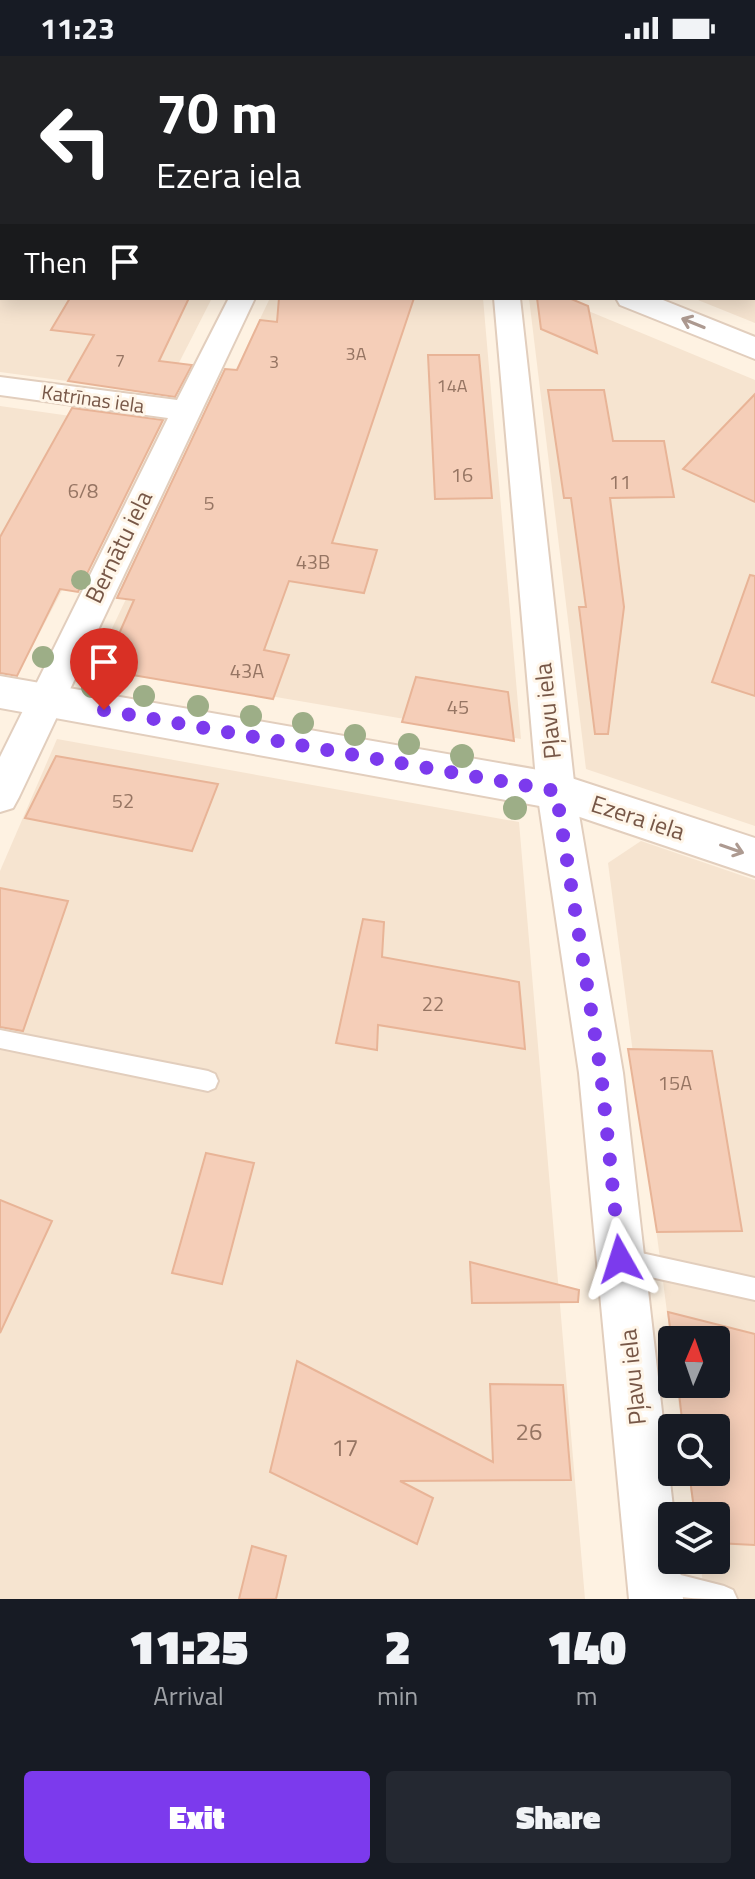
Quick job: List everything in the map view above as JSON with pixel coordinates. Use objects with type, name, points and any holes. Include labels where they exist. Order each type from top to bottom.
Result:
[{"type":"street","name":"Bernātu iela","points":[[0,797],[44,700],[241,300]]},
{"type":"street","name":"Pļavu iela","points":[[507,300],[556,791],[601,1073],[655,1590]]},
{"type":"street","points":[[636,300],[755,349]]},
{"type":"street","name":"Katrīnas iela","points":[[0,386],[187,411]]},
{"type":"street","name":"Ezera iela","points":[[0,692],[556,791],[755,857]]},
{"type":"lane","points":[[0,1039],[208,1081]]},
{"type":"lane","points":[[620,1259],[755,1289]]},
{"type":"lane","points":[[655,1590],[724,1599]]},
{"type":"shaded area","points":[[0,300],[211,300],[163,394],[0,372]]},
{"type":"shaded area","points":[[269,300],[483,300],[521,739],[94,666]]},
{"type":"shaded area","points":[[529,300],[562,300],[755,380],[755,826],[586,769]]},
{"type":"shaded area","points":[[698,300],[755,300],[755,323]]},
{"type":"shaded area","points":[[0,406],[148,427],[28,655],[0,650]]},
{"type":"shaded area","points":[[57,739],[519,822],[585,1599],[0,1599],[0,871]]},
{"type":"shaded area","points":[[641,841],[755,880],[755,1599],[705,1599],[702,1574],[730,1574],[730,1502],[692,1502],[690,1486],[730,1486],[730,1414],[680,1414],[678,1398],[730,1398],[730,1326],[669,1326],[608,863]]},
{"type":"building","points":[[69,300],[188,300],[159,361],[192,365],[175,397],[68,381],[94,335],[51,330]]},
{"type":"building","points":[[279,300],[413,300],[332,543],[377,550],[364,593],[289,581],[264,650],[289,655],[273,699],[103,670],[134,600],[117,598],[225,369],[237,370],[260,320],[277,322]]},
{"type":"building","points":[[537,300],[574,300],[588,306],[597,353],[541,329]]},
{"type":"building","points":[[428,355],[479,355],[492,498],[435,499]]},
{"type":"building","points":[[548,390],[604,390],[613,441],[664,441],[674,497],[610,498],[624,607],[608,734],[595,734],[579,607],[586,607],[571,498],[564,498]]},
{"type":"building","points":[[755,394],[755,502],[683,469]]},
{"type":"building","points":[[72,408],[163,420],[78,592],[60,589],[17,676],[0,673],[0,537]]},
{"type":"building","points":[[750,575],[755,576],[755,696],[712,682]]},
{"type":"building","points":[[416,677],[508,692],[514,741],[402,722]]},
{"type":"building","points":[[56,756],[218,784],[192,851],[25,818]]},
{"type":"building","points":[[0,888],[68,901],[23,1031],[0,1027]]},
{"type":"building","points":[[363,919],[384,922],[382,957],[519,982],[525,1049],[378,1025],[377,1050],[336,1043]]},
{"type":"building","points":[[628,1049],[712,1051],[742,1231],[657,1232]]},
{"type":"building","points":[[206,1153],[254,1163],[222,1284],[172,1273]]},
{"type":"building","points":[[0,1200],[52,1221],[0,1333]]},
{"type":"building","points":[[470,1262],[579,1290],[578,1302],[472,1303]]},
{"type":"building","points":[[668,1312],[723,1326],[670,1326]]},
{"type":"building","points":[[730,1328],[755,1334],[755,1545],[730,1544],[730,1502],[693,1502],[691,1486],[730,1486],[730,1414],[681,1414],[680,1398],[730,1398]]},
{"type":"building","points":[[297,1361],[493,1462],[490,1384],[563,1385],[571,1480],[400,1481],[433,1498],[417,1544],[270,1472]]},
{"type":"building","points":[[252,1546],[286,1556],[276,1599],[239,1599]]},
{"type":"route","points":[[104,710],[556,791],[601,1073],[620,1259]]}]
